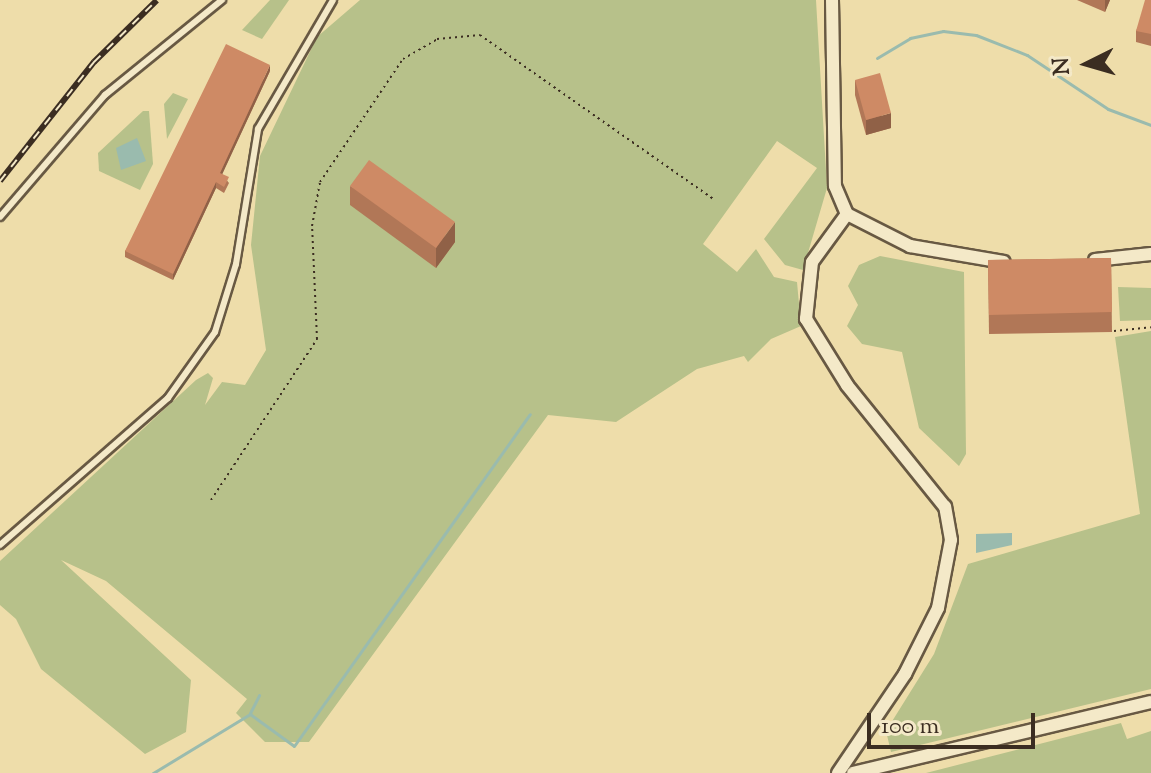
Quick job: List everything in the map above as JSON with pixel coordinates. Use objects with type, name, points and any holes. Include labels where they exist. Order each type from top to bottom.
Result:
[{"type":"street","points":[[832,0],[835,186],[847,214],[910,246],[1016,263]]},
{"type":"street","points":[[838,773],[905,674],[938,608],[951,540],[945,507],[847,385],[806,319],[812,262],[847,214]]},
{"type":"street","points":[[1080,261],[1151,254]]},
{"type":"street","points":[[853,773],[1151,702]]},
{"type":"lane","points":[[0,217],[94,105],[222,0]]},
{"type":"lane","points":[[0,545],[168,398],[215,332],[236,264],[258,129],[333,0]]},
{"type":"path","points":[[211,500],[317,339],[312,226],[320,182],[403,59],[437,39],[480,35],[713,199]]},
{"type":"path","points":[[1114,331],[1151,327]]},
{"type":"green space","points":[[270,0],[289,0],[262,39],[242,30]]},
{"type":"green space","points":[[360,0],[816,0],[827,188],[803,270],[785,265],[764,239],[817,168],[777,141],[703,244],[737,272],[756,249],[774,277],[797,282],[801,326],[771,339],[748,362],[744,356],[697,369],[616,422],[548,415],[309,742],[265,742],[236,713],[247,699],[106,581],[61,560],[191,680],[186,732],[145,754],[41,669],[16,619],[0,605],[0,561],[196,380],[208,373],[213,378],[205,405],[222,382],[245,385],[266,350],[251,245],[260,156],[317,37]]},
{"type":"green space","points":[[173,93],[188,99],[167,139],[164,104]]},
{"type":"green space","points":[[143,111],[149,111],[153,164],[140,190],[99,171],[98,153]]},
{"type":"green space","points":[[880,256],[964,272],[966,454],[959,466],[919,428],[902,352],[862,344],[847,326],[858,305],[848,286],[859,265]]},
{"type":"green space","points":[[1118,287],[1151,288],[1151,320],[1120,321]]},
{"type":"green space","points":[[1151,331],[1151,689],[891,752],[886,731],[934,654],[968,564],[1140,514],[1115,337]]},
{"type":"green space","points":[[1121,723],[1127,739],[1151,731],[1151,773],[926,773]]},
{"type":"shaded area","points":[[137,138],[146,161],[121,170],[116,148]]},
{"type":"shaded area","points":[[1012,533],[1012,545],[976,553],[976,534]]},
{"type":"building","points":[[1145,0],[1151,0],[1151,34],[1136,31]]},
{"type":"building","points":[[226,44],[270,65],[220,173],[229,177],[224,187],[216,182],[173,274],[125,251]]},
{"type":"building","points":[[880,73],[891,113],[866,120],[855,80]]},
{"type":"building","points":[[369,160],[455,222],[436,248],[350,186]]},
{"type":"building","points":[[1111,258],[1112,312],[989,315],[988,260]]},
{"type":"waterway","points":[[877,58],[910,38],[943,31],[976,35],[1027,55],[1108,109],[1151,125]]},
{"type":"waterway","points":[[153,773],[250,714],[294,746],[530,414]]},
{"type":"waterway","points":[[250,713],[259,695]]},
{"type":"railway","points":[[0,181],[94,62],[157,0]]}]
